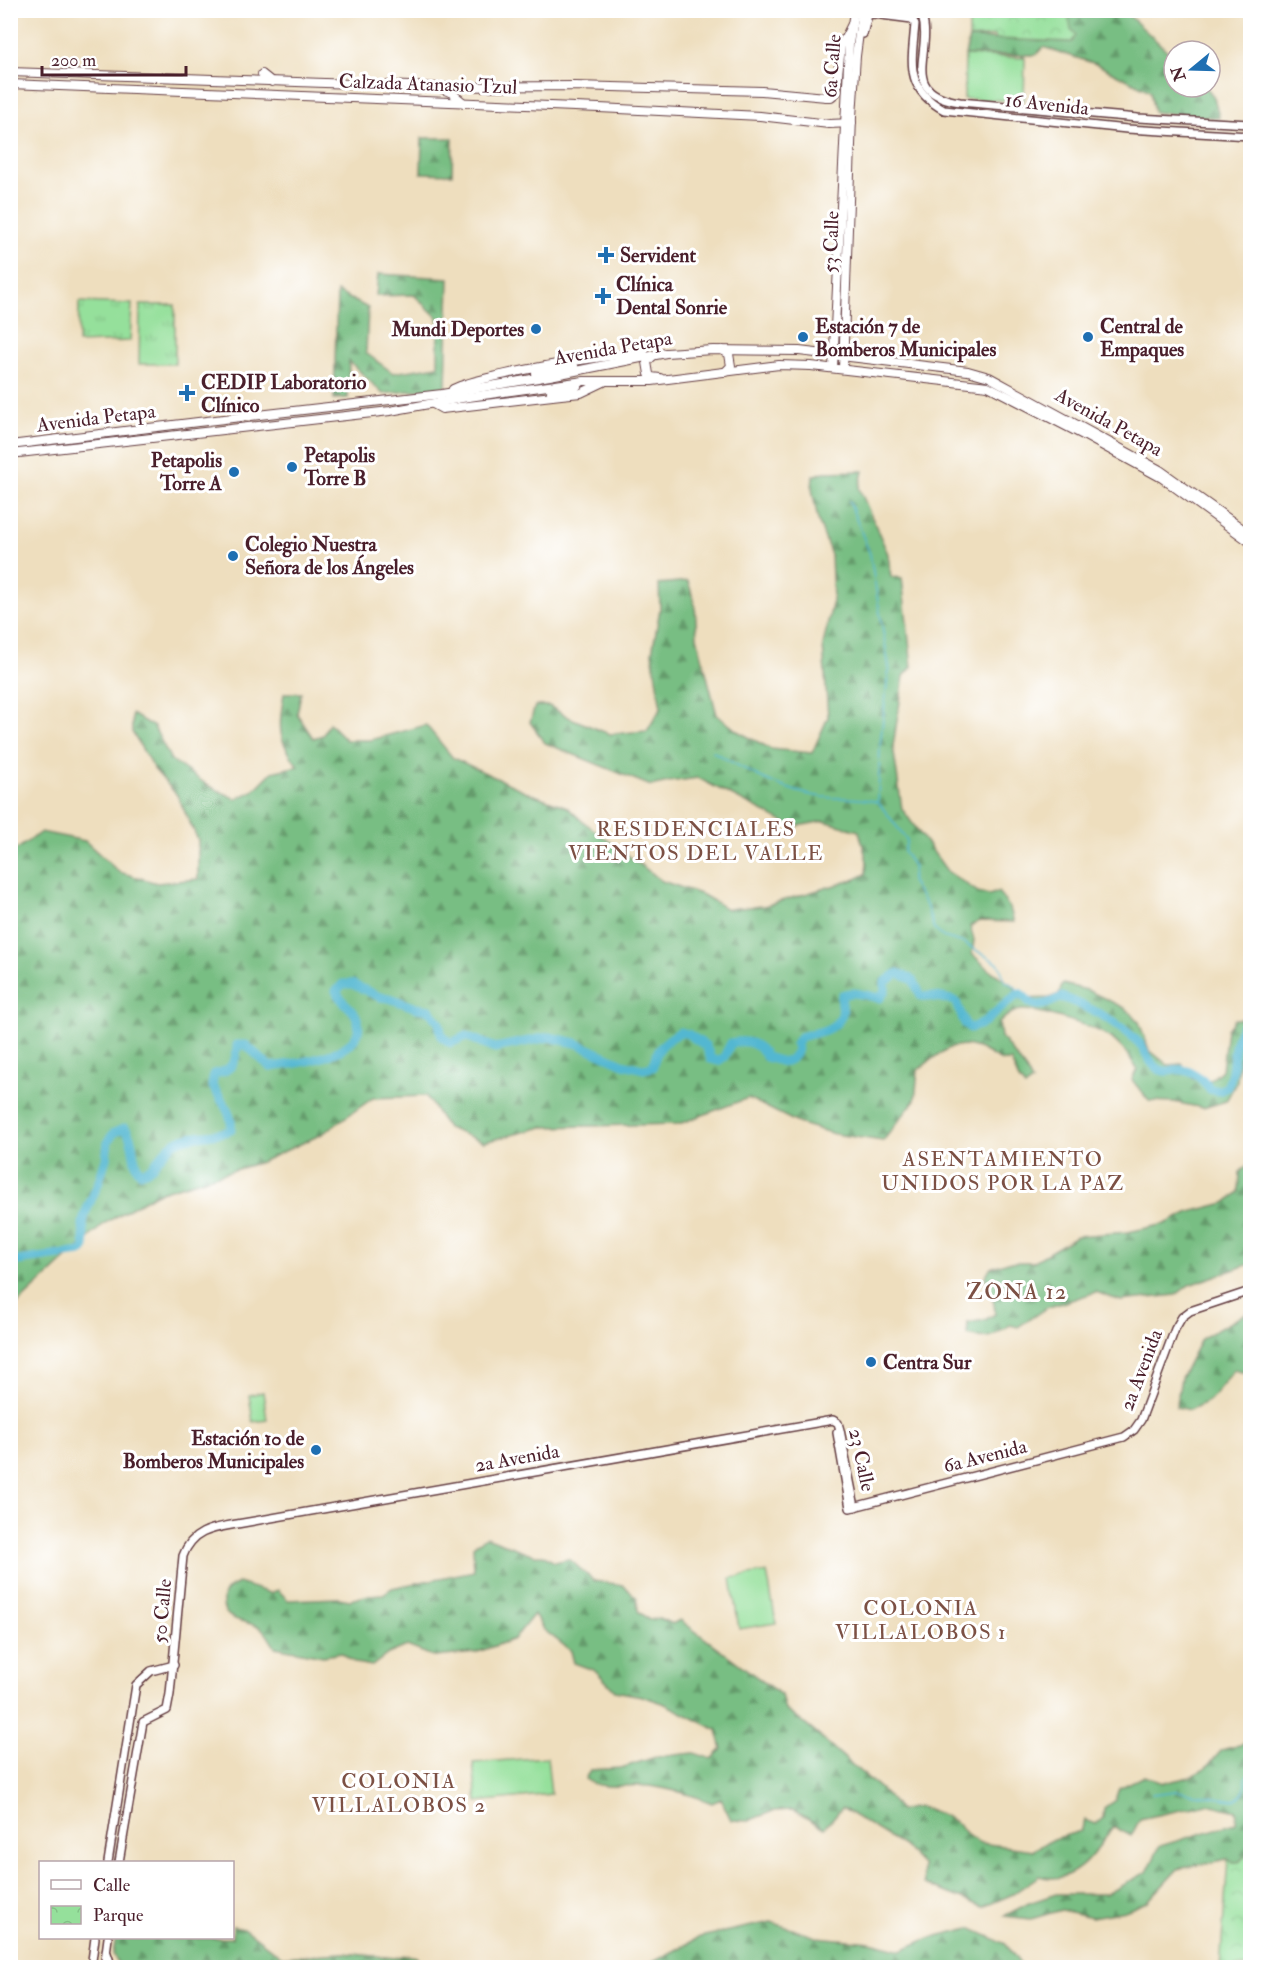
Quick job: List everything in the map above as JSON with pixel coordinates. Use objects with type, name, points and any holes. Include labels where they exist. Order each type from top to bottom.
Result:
[{"type":"main road","points":[[853,21],[861,10]]},
{"type":"main road","name":"6a Calle","points":[[848,121],[861,10]]},
{"type":"main road","points":[[906,10],[915,11]]},
{"type":"main road","name":"16 Avenida","points":[[915,11],[922,16],[924,26],[922,76],[926,84],[941,98],[960,102],[1138,118],[1251,124]]},
{"type":"main road","name":"16 Avenida","points":[[856,56],[859,53],[863,27],[868,15],[912,20],[915,24],[912,70],[914,80],[928,98],[944,110],[1127,129],[1251,136]]},
{"type":"main road","name":"6a Calle","points":[[849,107],[849,44],[853,21]]},
{"type":"main road","name":"Calzada Atanasio Tzul","points":[[10,72],[438,87],[625,87],[762,91],[831,97],[837,89],[842,43],[853,21]]},
{"type":"main road","points":[[262,74],[274,82],[287,75]]},
{"type":"main road","name":"Calzada Atanasio Tzul","points":[[10,84],[760,116],[829,124],[848,121]]},
{"type":"main road","points":[[438,87],[452,93],[464,103]]},
{"type":"main road","name":"53 Calle","points":[[843,369],[839,355],[843,153],[848,121]]},
{"type":"main road","name":"53 Calle","points":[[833,368],[839,355],[848,121]]},
{"type":"main road","points":[[1222,123],[1222,135]]},
{"type":"main road","points":[[829,124],[839,132],[843,153]]},
{"type":"main road","points":[[722,350],[729,354],[731,360],[731,366],[725,372]]},
{"type":"main road","name":"Avenida Petapa","points":[[10,445],[442,394],[550,376],[654,354],[722,350],[800,351],[968,371],[989,377],[1160,470],[1251,534]]},
{"type":"main road","points":[[666,353],[649,358],[647,368],[651,377],[670,379]]},
{"type":"main road","points":[[442,394],[481,380],[566,362],[614,355],[654,354]]},
{"type":"main road","name":"Avenida Petapa","points":[[10,454],[390,411],[584,381],[670,379],[795,365],[988,386],[1162,478],[1251,542]]},
{"type":"main road","points":[[452,389],[571,366],[578,368]]},
{"type":"main road","points":[[433,404],[551,392],[575,388],[580,382]]},
{"type":"main road","points":[[198,422],[198,433]]},
{"type":"main road","name":"2a Avenida","points":[[1128,1435],[1141,1420],[1174,1329],[1182,1317],[1194,1310],[1251,1291]]},
{"type":"main road","name":"2a Avenida","points":[[213,1528],[831,1422]]},
{"type":"main road","name":"23 Calle","points":[[831,1422],[840,1430],[853,1507]]},
{"type":"main road","name":"6a Avenida","points":[[853,1507],[1128,1435]]},
{"type":"main road","name":"50 Calle","points":[[119,1861],[143,1722],[167,1710],[174,1665],[184,1552],[194,1537],[213,1528]]},
{"type":"main road","points":[[108,1861],[136,1684],[151,1671],[174,1665]]},
{"type":"main road","points":[[90,1968],[95,1939]]},
{"type":"main road","points":[[104,1968],[108,1939]]},
{"type":"main road","points":[[106,1952],[112,1968]]},
{"type":"green space","points":[[964,11],[1068,11],[1071,29],[1076,35],[1072,42],[995,39],[995,36],[969,38],[969,12]]},
{"type":"green space","points":[[1068,11],[1124,11],[1162,46],[1162,99],[1214,99],[1219,118],[1154,112],[1150,91],[1096,64],[1043,47],[1036,55],[965,55],[969,38],[1071,42]]},
{"type":"green space","points":[[965,55],[1025,58],[1024,101],[964,99]]},
{"type":"green space","points":[[422,138],[453,138],[452,174],[421,173]]},
{"type":"green space","points":[[378,274],[449,278],[446,387],[383,394],[349,361],[348,398],[334,399],[337,292],[368,308],[366,353],[393,373],[438,366],[438,318],[414,295],[376,296]]},
{"type":"green space","points":[[79,302],[132,304],[130,341],[78,343]]},
{"type":"green space","points":[[140,305],[175,305],[175,364],[139,364]]},
{"type":"green space","points":[[863,471],[859,488],[888,554],[891,577],[902,578],[912,667],[904,676],[893,746],[902,809],[947,871],[978,892],[989,895],[998,892],[1010,908],[1014,922],[980,921],[970,926],[974,940],[972,954],[991,971],[1014,986],[1020,999],[1049,998],[1059,994],[1062,984],[1087,990],[1125,1008],[1139,1022],[1149,1050],[1168,1065],[1182,1064],[1193,1079],[1209,1081],[1222,1070],[1227,1029],[1235,1019],[1250,1019],[1250,1050],[1240,1058],[1237,1081],[1226,1101],[1203,1108],[1174,1102],[1149,1101],[1132,1080],[1137,1069],[1124,1050],[1111,1038],[1065,1019],[1029,1010],[1012,1013],[999,1023],[1001,1037],[1026,1070],[1032,1082],[1025,1087],[1019,1080],[1011,1061],[1000,1060],[976,1047],[966,1045],[949,1048],[918,1070],[915,1100],[883,1141],[834,1134],[798,1123],[748,1098],[679,1124],[543,1127],[484,1142],[447,1128],[426,1096],[373,1098],[322,1134],[261,1162],[157,1193],[105,1223],[11,1310],[11,845],[17,849],[41,832],[85,841],[119,872],[157,883],[198,879],[198,840],[177,795],[154,769],[132,732],[132,714],[154,727],[171,760],[209,786],[236,799],[253,791],[272,772],[298,766],[286,747],[280,724],[284,693],[301,693],[297,714],[313,738],[323,735],[329,723],[346,740],[370,740],[426,725],[453,758],[529,793],[567,807],[662,881],[703,895],[727,909],[764,906],[856,879],[866,874],[867,861],[859,831],[824,821],[793,827],[698,778],[651,786],[545,743],[530,722],[535,706],[549,706],[568,717],[609,734],[647,731],[661,708],[652,653],[660,609],[659,584],[688,581],[695,605],[697,637],[717,715],[739,732],[771,749],[812,753],[828,717],[823,645],[833,600],[831,555],[818,520],[812,489],[813,476],[824,472]]},
{"type":"green space","points":[[1250,1163],[1250,1264],[1189,1285],[1176,1295],[1121,1301],[1096,1292],[1046,1308],[1018,1327],[1010,1325],[989,1337],[967,1335],[968,1323],[985,1320],[995,1314],[993,1299],[985,1277],[990,1268],[1008,1262],[1033,1262],[1077,1236],[1128,1232],[1165,1224],[1190,1212],[1225,1203],[1239,1192],[1240,1172]]},
{"type":"green space","points":[[1250,1311],[1250,1374],[1234,1370],[1210,1400],[1190,1410],[1176,1407],[1181,1378],[1201,1339]]},
{"type":"green space","points":[[263,1392],[267,1420],[253,1422],[249,1395]]},
{"type":"green space","points":[[486,1537],[534,1555],[543,1555],[554,1562],[569,1559],[594,1581],[623,1585],[637,1598],[638,1611],[649,1620],[659,1618],[672,1624],[680,1620],[781,1695],[785,1710],[810,1728],[889,1797],[900,1811],[918,1806],[943,1815],[960,1825],[968,1836],[980,1843],[1033,1850],[1054,1839],[1081,1831],[1085,1820],[1096,1824],[1103,1818],[1104,1808],[1115,1800],[1119,1788],[1144,1776],[1163,1783],[1190,1777],[1205,1769],[1222,1750],[1250,1742],[1250,1851],[1239,1862],[1227,1859],[1178,1869],[1147,1902],[1125,1911],[1092,1917],[1061,1910],[1031,1919],[1004,1916],[1029,1903],[1056,1894],[1106,1894],[1147,1872],[1160,1846],[1236,1823],[1237,1811],[1208,1804],[1140,1819],[1131,1836],[1113,1826],[1092,1856],[1074,1872],[1052,1878],[1039,1876],[1011,1895],[983,1907],[924,1884],[923,1866],[904,1846],[842,1808],[824,1828],[793,1810],[773,1811],[748,1821],[731,1820],[721,1799],[712,1803],[689,1794],[666,1789],[641,1785],[608,1786],[585,1779],[590,1770],[621,1768],[656,1757],[694,1753],[712,1759],[722,1749],[717,1730],[663,1703],[615,1691],[596,1671],[574,1663],[571,1651],[543,1629],[534,1614],[514,1639],[475,1653],[435,1657],[407,1646],[388,1654],[372,1666],[355,1663],[342,1653],[323,1656],[275,1647],[261,1628],[230,1617],[223,1607],[223,1597],[226,1591],[238,1583],[270,1593],[278,1590],[288,1600],[339,1598],[350,1600],[383,1594],[392,1588],[474,1571],[473,1546]]},
{"type":"green space","points":[[767,1572],[776,1623],[739,1629],[731,1578]]},
{"type":"green space","points":[[547,1757],[551,1794],[477,1802],[473,1763]]},
{"type":"green space","points":[[1250,1851],[1250,1953],[1248,1954],[1250,1967],[1220,1968],[1228,1859],[1232,1862],[1239,1862]]},
{"type":"green space","points":[[771,1922],[816,1937],[870,1942],[902,1950],[929,1938],[970,1928],[1006,1944],[1022,1967],[644,1967],[700,1937]]},
{"type":"green space","points":[[234,1926],[244,1928],[282,1957],[343,1953],[395,1958],[405,1955],[417,1957],[421,1967],[120,1968],[113,1954],[116,1939],[234,1939]]},
{"type":"waterway","points":[[849,501],[870,554],[889,667],[880,745],[878,802],[907,840],[904,852],[914,867],[911,881],[926,905],[934,929],[943,937],[964,943],[999,964],[1005,981],[1015,986],[1019,993]]},
{"type":"waterway","points":[[712,751],[751,773],[792,790],[822,797],[877,802]]},
{"type":"waterway","points":[[10,1262],[81,1252],[85,1247],[83,1224],[85,1214],[106,1159],[108,1141],[114,1133],[125,1128],[131,1139],[136,1164],[141,1173],[151,1167],[171,1145],[182,1139],[231,1130],[228,1112],[212,1085],[214,1074],[225,1071],[232,1065],[237,1045],[246,1045],[270,1067],[329,1055],[354,1040],[358,1029],[356,1016],[336,991],[343,984],[352,984],[380,997],[430,1010],[439,1023],[442,1037],[451,1043],[466,1036],[495,1048],[549,1037],[576,1043],[623,1064],[643,1069],[653,1067],[656,1055],[662,1046],[680,1032],[688,1034],[706,1046],[711,1059],[718,1061],[724,1057],[731,1043],[742,1042],[756,1045],[766,1057],[783,1062],[791,1059],[797,1051],[796,1044],[800,1037],[830,1028],[839,1020],[842,1011],[842,995],[856,993],[880,998],[885,991],[885,982],[898,973],[913,980],[921,996],[944,998],[956,1002],[965,1024],[970,1028],[982,1024],[1019,993],[1035,1005],[1046,1004],[1062,997],[1093,1010],[1121,1027],[1138,1042],[1151,1063],[1159,1070],[1191,1072],[1210,1089],[1219,1091],[1227,1087],[1230,1080],[1238,1034],[1242,1027],[1250,1027]]},
{"type":"waterway","points":[[1152,1794],[1176,1791],[1234,1800],[1244,1792],[1245,1778],[1250,1773]]},
{"type":"place","name":"Servident","points":[[606,255]]},
{"type":"place","name":"Clínica Dental Sonrie","points":[[603,296]]},
{"type":"place","name":"Mundi Deportes","points":[[536,329]]},
{"type":"place","name":"Estación 7 de Bomberos Municipales","points":[[803,337]]},
{"type":"place","name":"Central de Empaques","points":[[1088,337]]},
{"type":"place","name":"CEDIP Laboratorio Clínico","points":[[187,393]]},
{"type":"place","name":"Petapolis Torre B","points":[[292,467]]},
{"type":"place","name":"Petapolis Torre A","points":[[234,472]]},
{"type":"place","name":"Colegio Nuestra Señora de los Ángeles","points":[[233,556]]},
{"type":"place","name":"Centra Sur","points":[[871,1362]]},
{"type":"place","name":"Estación 10 de Bomberos Municipales","points":[[316,1450]]},
{"type":"district","name":"RESIDENCIALES VIENTOS DEL VALLE","points":[[696,841]]},
{"type":"district","name":"ASENTAMIENTO UNIDOS POR LA PAZ","points":[[1003,1171]]},
{"type":"district","name":"ZONA 12","points":[[1017,1292]]},
{"type":"district","name":"COLONIA VILLALOBOS 1","points":[[921,1620]]},
{"type":"district","name":"COLONIA VILLALOBOS 2","points":[[399,1793]]}]
